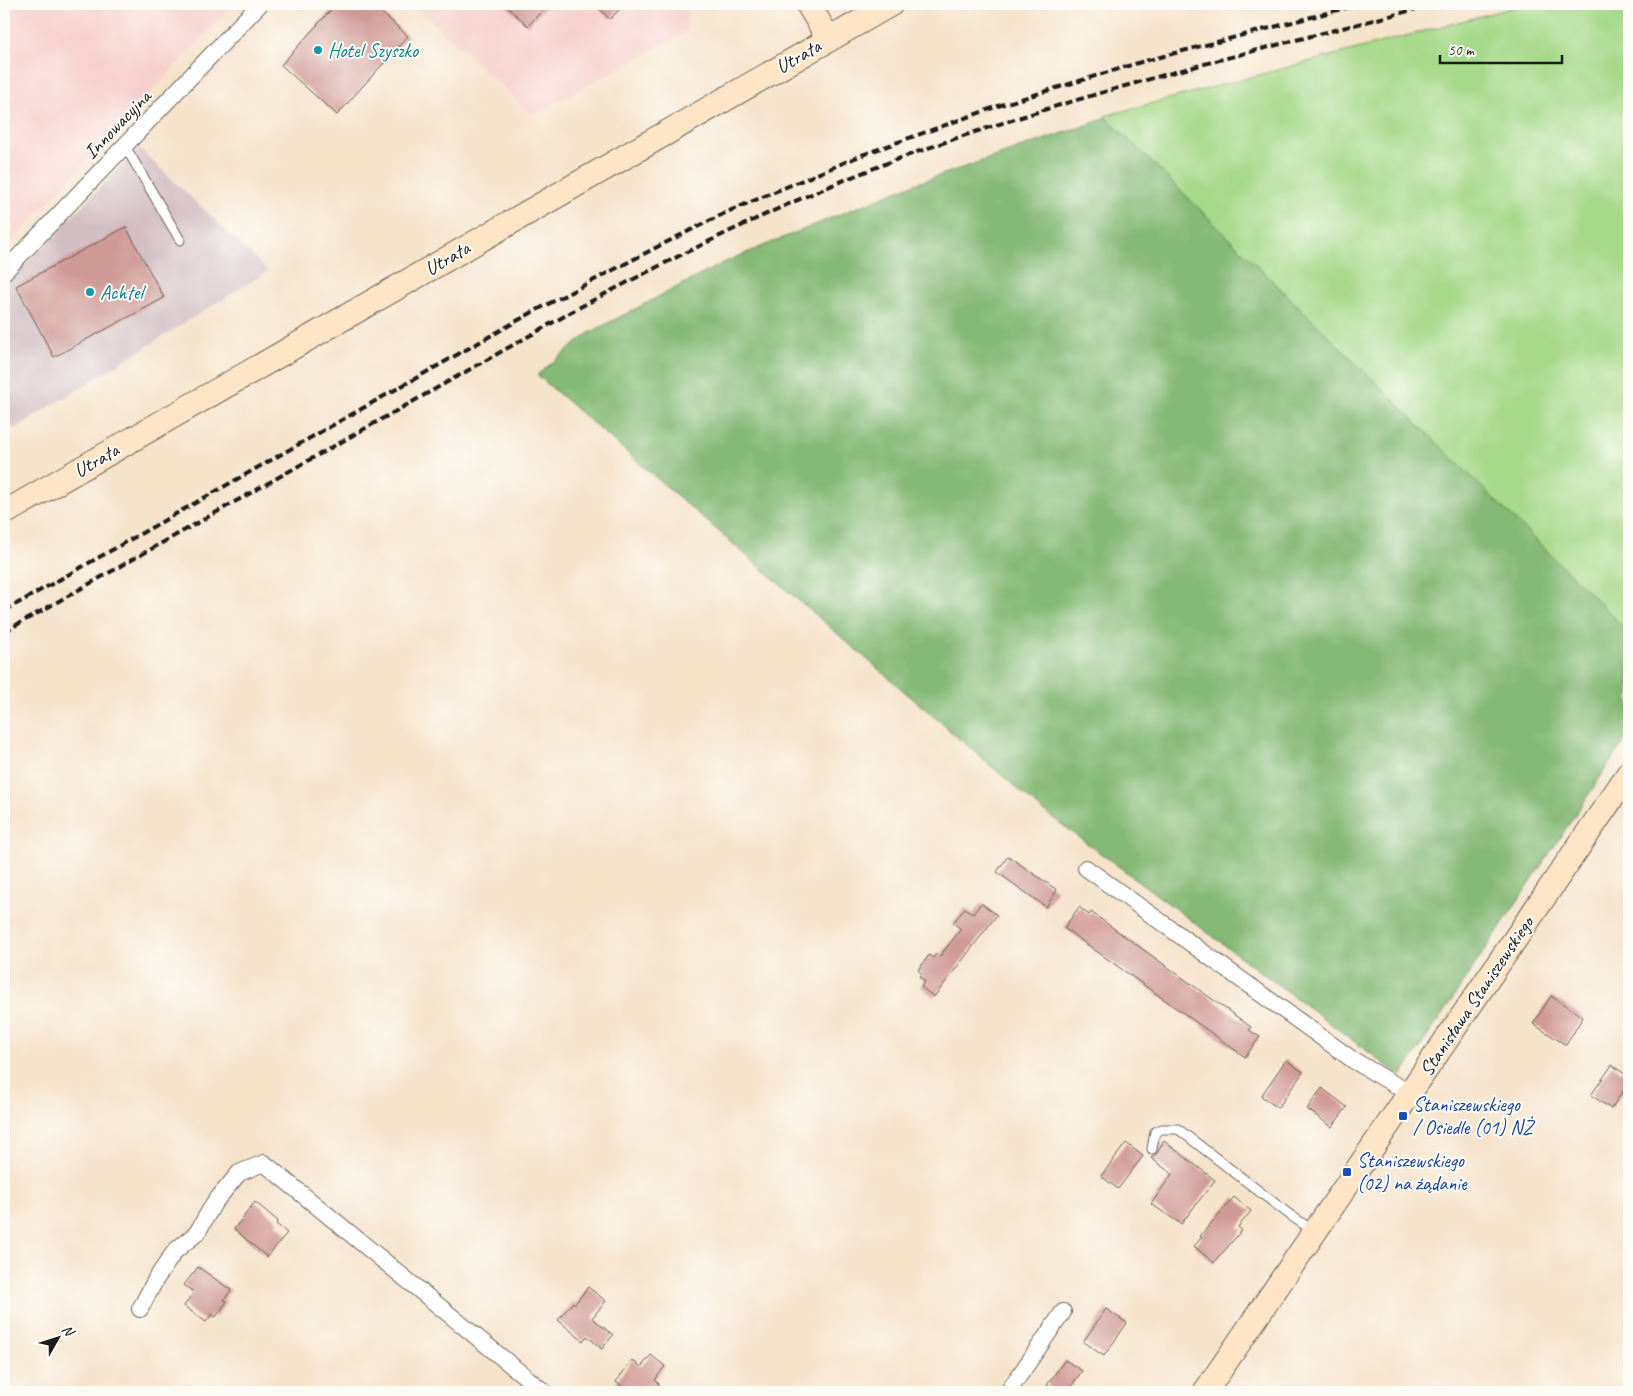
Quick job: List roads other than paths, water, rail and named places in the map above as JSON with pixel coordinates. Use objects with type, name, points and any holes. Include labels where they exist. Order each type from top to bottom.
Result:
[{"type":"main road","points":[[808,4],[829,39]]},
{"type":"main road","name":"Utrata","points":[[4,513],[891,4]]},
{"type":"main road","name":"Stanisława Staniszewskiego","points":[[1205,1392],[1629,773]]},
{"type":"street","name":"Innowacyjna","points":[[4,272],[260,4]]},
{"type":"street","points":[[1086,868],[1352,1060],[1410,1094]]},
{"type":"street","points":[[140,1309],[175,1251],[196,1233],[214,1203],[239,1173],[264,1163],[544,1392]]},
{"type":"street","points":[[1008,1392],[1063,1312]]},
{"type":"lane","points":[[126,146],[180,240]]},
{"type":"lane","points":[[1152,1149],[1155,1132],[1162,1129],[1178,1129],[1315,1232]]},
{"type":"railway","points":[[4,611],[531,313],[727,212],[862,155],[1001,105],[1141,62],[1361,4]]},
{"type":"railway","points":[[4,632],[584,305],[702,244],[823,189],[971,133],[1103,92],[1436,4]]},
{"type":"place","name":"Hotel Szyszko","points":[[318,50]]},
{"type":"place","name":"Achtel","points":[[90,292]]},
{"type":"place","name":"Staniszewskiego / Osiedle (01) NŻ","points":[[1403,1116]]},
{"type":"place","name":"Staniszewskiego (02) na żądanie","points":[[1347,1172]]}]
